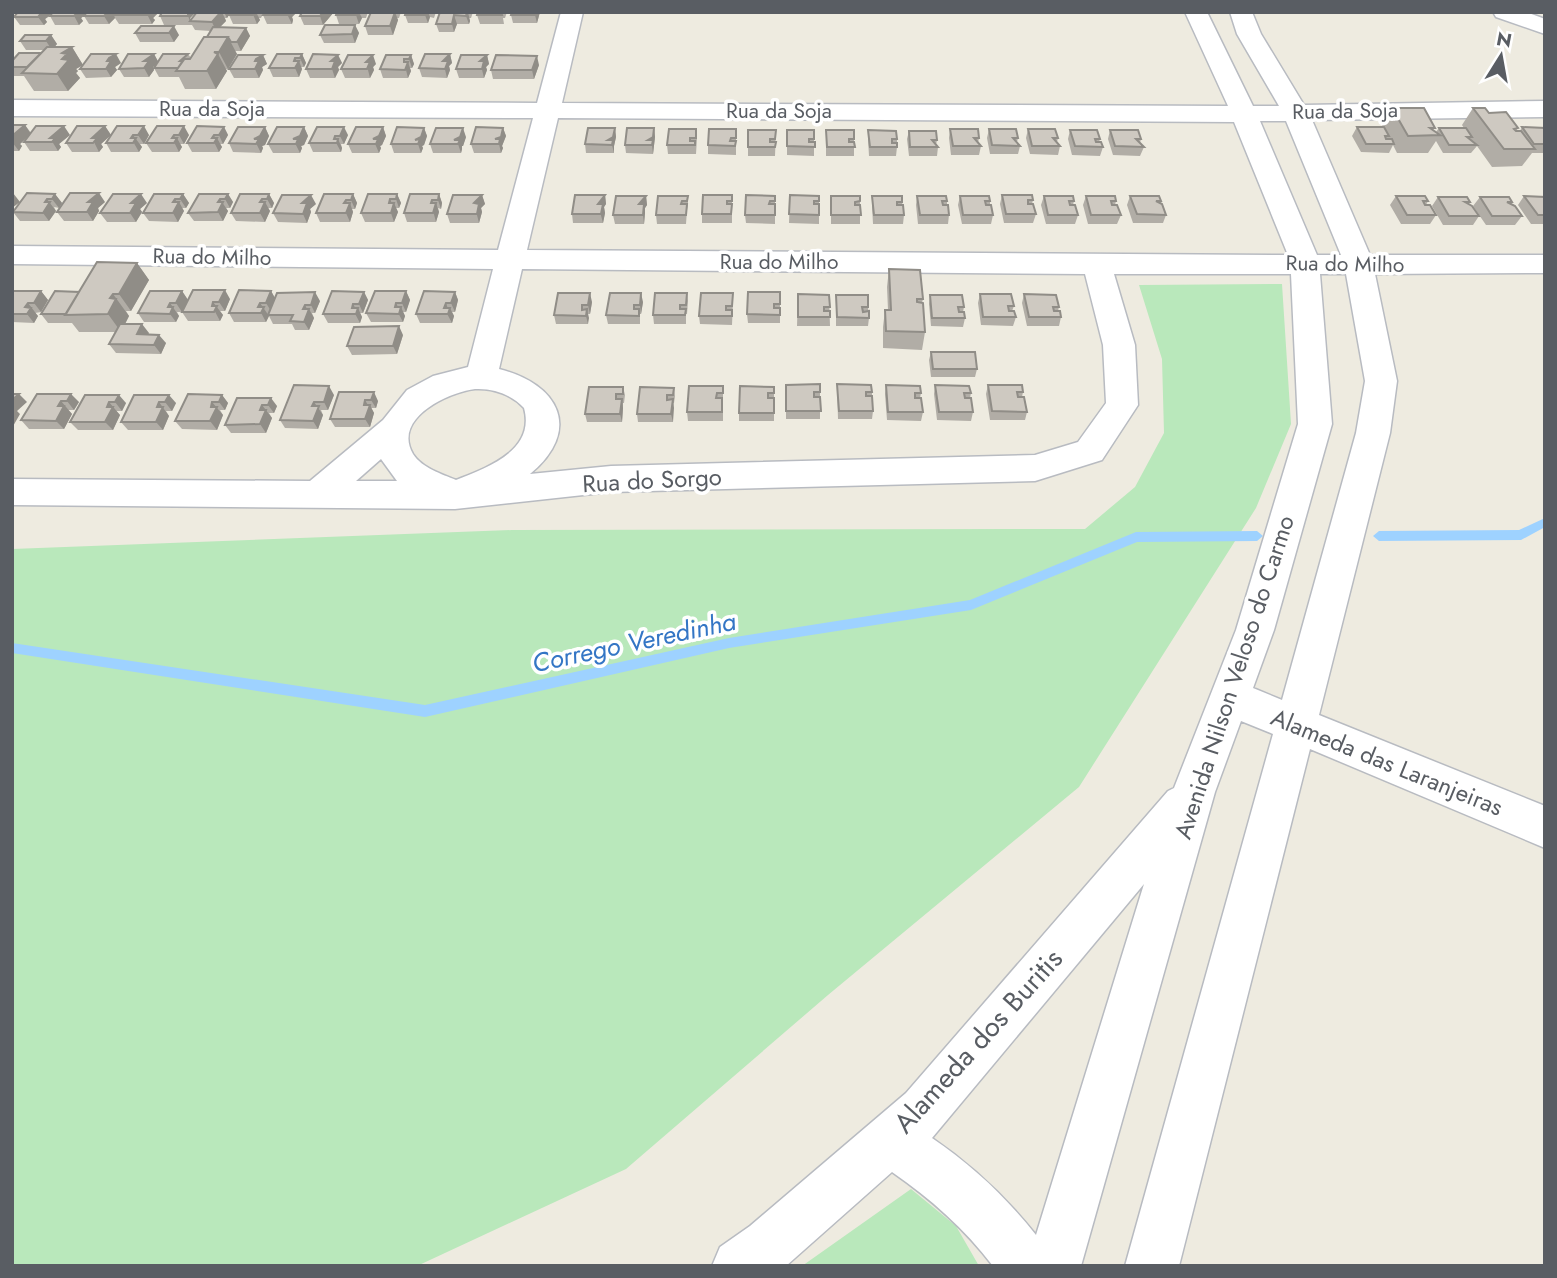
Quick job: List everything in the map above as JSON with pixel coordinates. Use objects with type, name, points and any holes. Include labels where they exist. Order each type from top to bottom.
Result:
[{"type":"street","points":[[481,377],[572,12]]},
{"type":"street","name":"Avenida Nilson Veloso do Carmo","points":[[1054,1266],[1194,792],[1255,630],[1315,424],[1305,262],[1244,114],[1196,12]]},
{"type":"street","points":[[1152,1266],[1373,433],[1381,381],[1359,264],[1295,111],[1249,34],[1241,12]]},
{"type":"street","points":[[1504,12],[1545,27]]},
{"type":"street","name":"Rua da Soja","points":[[12,108],[1244,114],[1295,111],[1545,109]]},
{"type":"street","name":"Rua do Milho","points":[[12,255],[1097,265],[1305,262],[1545,264]]},
{"type":"street","name":"Rua do Sorgo","points":[[12,492],[455,495],[611,479],[1035,468],[1090,450],[1122,405],[1119,345],[1097,265]]},
{"type":"street","points":[[316,495],[394,429],[403,413],[417,398],[437,386],[481,377],[505,380],[524,389],[538,402],[543,420],[540,439],[528,457],[508,472],[455,495],[414,475],[400,462],[393,447],[394,429]]},
{"type":"street","points":[[540,439],[611,479]]},
{"type":"street","points":[[1302,469],[1358,490]]},
{"type":"street","name":"Alameda das Laranjeiras","points":[[1230,697],[1545,827]]},
{"type":"street","name":"Alameda dos Buritis","points":[[739,1266],[769,1245],[924,1111],[1194,792]]},
{"type":"street","points":[[890,1140],[944,1177],[986,1214],[1027,1266]]},
{"type":"green space","points":[[1282,284],[1291,424],[1256,508],[1079,787],[828,995],[626,1169],[417,1266],[12,1266],[12,549],[512,530],[1085,529],[1135,487],[1164,433],[1162,359],[1139,285]]},
{"type":"green space","points":[[911,1189],[956,1226],[979,1266],[802,1266]]},
{"type":"building","points":[[18,12],[41,13],[38,17],[14,17]]},
{"type":"building","points":[[53,12],[78,12],[74,16],[50,16]]},
{"type":"building","points":[[87,12],[108,12],[104,16],[84,16]]},
{"type":"building","points":[[116,12],[149,12],[148,15],[114,15]]},
{"type":"building","points":[[162,12],[188,13],[188,16],[160,16]]},
{"type":"building","points":[[197,12],[221,12],[212,22],[190,21]]},
{"type":"building","points":[[231,12],[255,12],[253,15],[229,15]]},
{"type":"building","points":[[265,12],[289,12],[288,15],[263,15]]},
{"type":"building","points":[[302,12],[323,12],[320,16],[300,16]]},
{"type":"building","points":[[337,12],[357,12],[356,15],[336,15]]},
{"type":"building","points":[[371,12],[395,12],[390,26],[365,26]]},
{"type":"building","points":[[406,12],[426,12],[425,15],[405,15]]},
{"type":"building","points":[[440,12],[467,12],[466,16],[454,15],[452,24],[436,24]]},
{"type":"building","points":[[478,12],[501,12],[502,15],[477,15]]},
{"type":"building","points":[[512,12],[536,12],[535,15],[511,15]]},
{"type":"building","points":[[325,25],[355,25],[352,34],[320,35]]},
{"type":"building","points":[[141,26],[174,26],[169,33],[135,33]]},
{"type":"building","points":[[213,27],[246,28],[237,42],[231,42],[228,37],[207,37]]},
{"type":"building","points":[[25,35],[51,35],[46,41],[20,41]]},
{"type":"building","points":[[204,37],[228,37],[219,52],[214,52],[218,54],[207,71],[176,71],[184,59],[190,59]]},
{"type":"building","points":[[47,47],[72,47],[62,53],[67,54],[62,59],[69,60],[57,74],[22,73]]},
{"type":"building","points":[[19,53],[41,53],[27,67],[12,67],[12,61]]},
{"type":"building","points":[[91,54],[116,54],[107,61],[111,61],[106,69],[80,69]]},
{"type":"building","points":[[128,54],[154,54],[144,61],[149,61],[144,68],[119,69]]},
{"type":"building","points":[[163,54],[188,54],[180,61],[183,61],[178,68],[154,68]]},
{"type":"building","points":[[277,54],[302,54],[300,58],[295,58],[294,61],[299,61],[295,68],[269,68]]},
{"type":"building","points":[[313,54],[338,55],[331,61],[335,61],[332,69],[306,69]]},
{"type":"building","points":[[425,54],[450,54],[443,61],[448,61],[445,69],[419,68]]},
{"type":"building","points":[[238,55],[263,55],[256,59],[255,61],[259,61],[255,69],[229,69]]},
{"type":"building","points":[[348,55],[373,55],[366,62],[370,62],[367,69],[341,69]]},
{"type":"building","points":[[386,55],[411,55],[409,59],[404,59],[404,62],[408,62],[405,70],[380,69]]},
{"type":"building","points":[[461,55],[487,55],[480,61],[484,61],[482,69],[456,69]]},
{"type":"building","points":[[496,55],[537,56],[532,70],[491,70]]},
{"type":"building","points":[[1392,108],[1424,108],[1435,128],[1430,128],[1440,135],[1408,136]]},
{"type":"building","points":[[1473,108],[1485,108],[1489,113],[1506,112],[1518,128],[1514,129],[1521,131],[1535,149],[1504,149]]},
{"type":"building","points":[[12,125],[25,125],[12,136]]},
{"type":"building","points":[[36,126],[64,126],[50,138],[55,138],[52,142],[24,142]]},
{"type":"building","points":[[77,126],[105,126],[92,138],[97,138],[93,143],[66,143]]},
{"type":"building","points":[[117,126],[144,126],[138,135],[131,138],[136,138],[133,143],[106,143]]},
{"type":"building","points":[[157,126],[184,126],[179,135],[172,138],[177,138],[174,143],[146,143]]},
{"type":"building","points":[[197,126],[224,127],[219,135],[212,138],[217,138],[214,143],[187,143]]},
{"type":"building","points":[[238,127],[265,127],[260,136],[254,139],[259,139],[256,144],[229,143]]},
{"type":"building","points":[[277,127],[304,127],[300,136],[293,139],[298,139],[296,144],[268,144]]},
{"type":"building","points":[[317,127],[344,127],[340,136],[335,136],[337,143],[309,143]]},
{"type":"building","points":[[356,127],[383,127],[379,136],[373,139],[378,139],[376,144],[348,144]]},
{"type":"building","points":[[397,127],[424,128],[421,137],[415,140],[420,139],[418,144],[391,144]]},
{"type":"building","points":[[476,127],[503,128],[501,137],[495,139],[500,139],[499,144],[471,144]]},
{"type":"building","points":[[1357,127],[1384,127],[1389,136],[1385,136],[1386,139],[1392,139],[1394,144],[1366,144]]},
{"type":"building","points":[[1522,127],[1545,128],[1545,144],[1534,144]]},
{"type":"building","points":[[436,128],[463,128],[460,137],[454,140],[460,140],[458,144],[430,144]]},
{"type":"building","points":[[588,128],[615,128],[613,137],[608,140],[613,140],[612,145],[585,144]]},
{"type":"building","points":[[627,128],[654,128],[653,137],[648,140],[653,140],[652,145],[625,145]]},
{"type":"building","points":[[1439,128],[1466,128],[1472,137],[1467,137],[1477,145],[1449,145]]},
{"type":"building","points":[[669,129],[696,129],[696,138],[690,138],[690,141],[695,141],[695,145],[667,145]]},
{"type":"building","points":[[709,129],[736,129],[736,138],[731,138],[730,141],[736,141],[735,146],[708,145]]},
{"type":"building","points":[[950,129],[978,129],[979,138],[974,138],[981,146],[953,146]]},
{"type":"building","points":[[989,129],[1016,129],[1018,138],[1013,138],[1020,146],[992,145]]},
{"type":"building","points":[[1028,129],[1055,129],[1058,138],[1053,138],[1060,146],[1032,146]]},
{"type":"building","points":[[748,130],[776,130],[775,139],[770,139],[770,142],[776,142],[775,147],[748,147]]},
{"type":"building","points":[[787,130],[814,130],[814,139],[809,139],[809,142],[815,142],[815,147],[787,146]]},
{"type":"building","points":[[826,130],[854,130],[854,139],[849,139],[849,142],[854,142],[855,147],[827,147]]},
{"type":"building","points":[[868,130],[896,131],[897,139],[892,139],[892,143],[897,143],[897,147],[870,147]]},
{"type":"building","points":[[1070,130],[1097,130],[1100,139],[1095,139],[1096,142],[1101,142],[1103,147],[1075,146]]},
{"type":"building","points":[[1110,130],[1138,130],[1141,139],[1136,139],[1144,147],[1115,146]]},
{"type":"building","points":[[909,131],[936,131],[937,140],[932,140],[938,147],[910,147]]},
{"type":"building","points":[[27,193],[55,194],[45,202],[50,202],[43,213],[13,212]]},
{"type":"building","points":[[70,193],[99,193],[88,202],[93,202],[87,212],[57,212]]},
{"type":"building","points":[[113,194],[141,194],[131,203],[136,203],[130,213],[100,213]]},
{"type":"building","points":[[154,194],[183,194],[173,202],[179,202],[173,213],[143,213]]},
{"type":"building","points":[[199,194],[228,194],[218,202],[223,202],[218,212],[188,213]]},
{"type":"building","points":[[240,194],[269,194],[267,199],[260,202],[265,202],[260,213],[231,213]]},
{"type":"building","points":[[324,194],[353,194],[351,200],[344,203],[350,203],[346,213],[316,213]]},
{"type":"building","points":[[368,194],[397,194],[396,199],[390,199],[389,203],[394,203],[391,213],[361,213]]},
{"type":"building","points":[[410,194],[439,194],[438,200],[432,200],[431,203],[436,203],[433,213],[404,213]]},
{"type":"building","points":[[282,195],[311,195],[302,203],[307,203],[303,214],[273,213]]},
{"type":"building","points":[[453,195],[482,195],[474,203],[479,204],[477,214],[447,214]]},
{"type":"building","points":[[575,195],[605,195],[598,204],[603,204],[601,214],[572,214]]},
{"type":"building","points":[[703,195],[732,195],[732,201],[727,201],[727,204],[732,204],[731,214],[702,214]]},
{"type":"building","points":[[746,195],[775,196],[775,201],[770,201],[769,204],[775,204],[775,215],[745,215]]},
{"type":"building","points":[[790,195],[819,196],[819,201],[814,201],[814,204],[819,204],[819,215],[789,214]]},
{"type":"building","points":[[1002,195],[1032,195],[1033,200],[1028,200],[1028,204],[1033,204],[1036,214],[1006,214]]},
{"type":"building","points":[[616,196],[646,196],[639,204],[644,204],[643,215],[613,215]]},
{"type":"building","points":[[658,196],[688,196],[687,201],[682,201],[681,204],[687,204],[686,215],[656,215]]},
{"type":"building","points":[[831,196],[860,196],[860,201],[855,202],[855,205],[860,205],[861,215],[831,215]]},
{"type":"building","points":[[872,196],[902,196],[902,202],[897,202],[897,205],[903,205],[904,215],[874,215]]},
{"type":"building","points":[[917,196],[946,196],[947,201],[942,201],[943,205],[948,205],[949,215],[920,215]]},
{"type":"building","points":[[960,196],[989,196],[990,201],[985,201],[986,205],[991,205],[993,215],[963,215]]},
{"type":"building","points":[[1044,196],[1073,196],[1074,201],[1069,201],[1070,205],[1075,205],[1078,215],[1048,215]]},
{"type":"building","points":[[1086,196],[1115,196],[1116,201],[1111,201],[1112,205],[1117,205],[1121,215],[1091,215]]},
{"type":"building","points":[[1130,196],[1159,196],[1161,201],[1156,201],[1162,204],[1166,215],[1137,214]]},
{"type":"building","points":[[1396,196],[1425,196],[1428,201],[1423,201],[1425,205],[1430,205],[1436,215],[1407,215]]},
{"type":"building","points":[[1524,196],[1545,197],[1545,215],[1538,215]]},
{"type":"building","points":[[1438,197],[1467,197],[1470,202],[1465,202],[1472,206],[1479,216],[1449,216]]},
{"type":"building","points":[[1480,197],[1509,197],[1512,202],[1507,202],[1515,206],[1522,216],[1492,216]]},
{"type":"building","points":[[97,262],[137,263],[119,294],[113,294],[110,298],[116,299],[108,314],[65,315]]},
{"type":"building","points":[[889,269],[920,270],[923,299],[917,299],[917,302],[923,303],[925,332],[886,331],[885,310],[891,310]]},
{"type":"building","points":[[193,290],[225,290],[219,302],[213,302],[212,306],[217,306],[214,312],[182,312]]},
{"type":"building","points":[[239,290],[271,291],[266,303],[260,303],[258,307],[264,307],[261,313],[229,313]]},
{"type":"building","points":[[12,291],[41,291],[34,303],[28,303],[25,307],[31,308],[27,314],[12,314]]},
{"type":"building","points":[[55,291],[79,292],[66,314],[41,314]]},
{"type":"building","points":[[150,291],[182,291],[176,303],[170,303],[168,307],[173,307],[170,314],[138,313]]},
{"type":"building","points":[[332,291],[364,292],[359,304],[353,304],[352,308],[358,308],[356,314],[323,314]]},
{"type":"building","points":[[375,291],[406,291],[402,303],[396,303],[395,307],[401,307],[399,314],[366,313]]},
{"type":"building","points":[[424,291],[455,292],[451,303],[446,303],[444,308],[450,308],[448,314],[416,314]]},
{"type":"building","points":[[315,292],[311,305],[305,305],[303,309],[309,309],[304,322],[290,321],[293,315],[268,315],[277,293]]},
{"type":"building","points":[[748,292],[780,292],[780,304],[774,304],[774,308],[780,308],[780,315],[747,314]]},
{"type":"building","points":[[558,293],[590,293],[588,305],[582,305],[582,310],[587,309],[586,316],[554,315]]},
{"type":"building","points":[[610,293],[641,293],[640,305],[634,305],[634,309],[639,309],[639,316],[606,315]]},
{"type":"building","points":[[655,293],[687,293],[686,305],[680,305],[680,309],[686,309],[685,315],[653,315]]},
{"type":"building","points":[[701,293],[733,293],[732,306],[726,306],[726,310],[732,310],[732,316],[699,316]]},
{"type":"building","points":[[798,294],[829,295],[830,307],[824,307],[824,311],[830,311],[830,317],[798,317]]},
{"type":"building","points":[[980,294],[1011,294],[1014,306],[1008,306],[1009,311],[1014,311],[1016,317],[983,317]]},
{"type":"building","points":[[1024,294],[1056,295],[1059,307],[1053,307],[1054,311],[1060,311],[1061,317],[1029,317]]},
{"type":"building","points":[[836,295],[868,295],[868,307],[862,307],[863,312],[869,311],[869,318],[837,317]]},
{"type":"building","points":[[930,295],[962,295],[964,307],[958,307],[959,312],[964,312],[965,318],[932,318]]},
{"type":"building","points":[[120,324],[142,324],[137,334],[159,335],[154,345],[109,344]]},
{"type":"building","points":[[399,326],[393,346],[347,346],[354,327]]},
{"type":"building","points":[[931,352],[975,352],[977,369],[933,369]]},
{"type":"building","points":[[820,384],[820,392],[814,392],[814,397],[820,397],[821,411],[786,411],[786,385]]},
{"type":"building","points":[[837,384],[871,385],[872,392],[866,392],[866,396],[872,396],[873,411],[839,411]]},
{"type":"building","points":[[294,385],[329,386],[324,402],[314,402],[312,406],[319,406],[313,421],[280,420]]},
{"type":"building","points":[[886,385],[920,386],[921,393],[915,393],[915,398],[921,398],[923,412],[888,412]]},
{"type":"building","points":[[935,385],[969,386],[971,393],[964,393],[965,398],[971,398],[973,412],[939,412]]},
{"type":"building","points":[[988,385],[1022,385],[1023,392],[1017,392],[1018,397],[1024,397],[1027,412],[992,411]]},
{"type":"building","points":[[689,386],[723,386],[723,393],[717,393],[716,398],[722,398],[722,412],[687,412]]},
{"type":"building","points":[[740,386],[774,387],[774,393],[768,393],[768,398],[774,398],[774,413],[739,413]]},
{"type":"building","points":[[589,387],[623,387],[623,394],[616,394],[616,399],[622,399],[620,414],[585,414]]},
{"type":"building","points":[[640,387],[674,388],[673,395],[667,395],[667,400],[673,399],[671,414],[637,414]]},
{"type":"building","points":[[339,392],[374,392],[371,400],[365,400],[364,405],[370,405],[365,419],[330,419]]},
{"type":"building","points":[[37,394],[71,394],[67,401],[61,401],[58,406],[64,406],[56,421],[21,420]]},
{"type":"building","points":[[188,394],[222,395],[219,402],[212,402],[211,407],[217,407],[210,421],[175,421]]},
{"type":"building","points":[[85,395],[119,395],[115,402],[109,402],[107,407],[113,407],[105,422],[70,422]]},
{"type":"building","points":[[134,395],[169,395],[165,402],[159,402],[157,407],[163,407],[156,422],[121,422]]},
{"type":"building","points":[[237,398],[271,398],[268,405],[262,405],[260,410],[266,410],[260,424],[225,425]]},
{"type":"waterway","name":"Corrego Veredinha","points":[[1379,536],[1521,535],[1545,522]]},
{"type":"waterway","name":"Corrego Veredinha","points":[[12,648],[425,711],[729,643],[971,605],[1136,537],[1257,536]]}]
